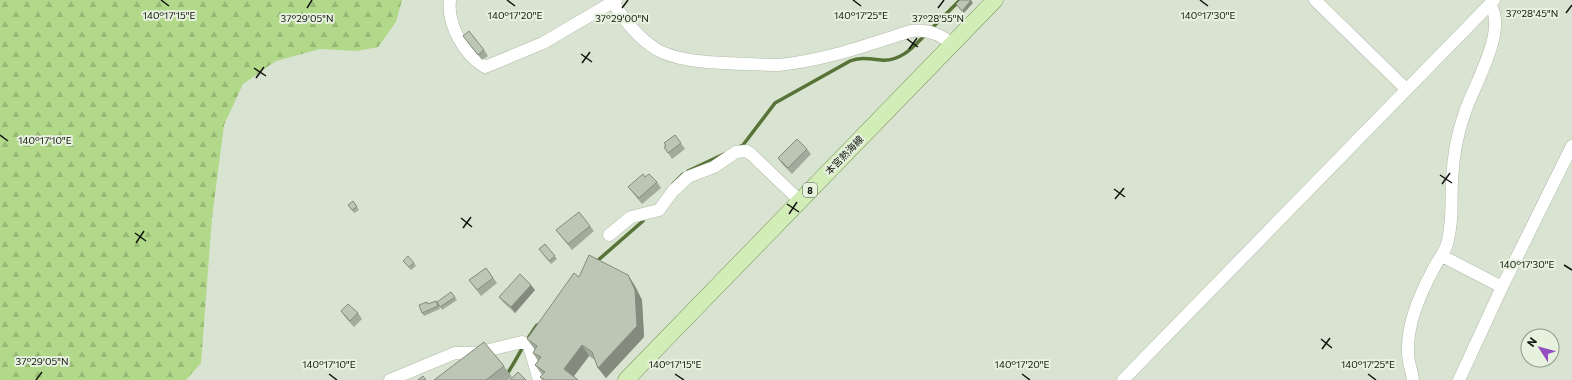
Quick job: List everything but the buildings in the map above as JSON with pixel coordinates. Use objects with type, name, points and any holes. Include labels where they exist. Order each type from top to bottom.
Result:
[{"type":"main road","name":"本宮熱海線","points":[[626,380],[995,0]]},
{"type":"street","points":[[450,0],[450,15],[455,30],[472,58],[485,67],[543,43],[614,1],[624,20],[648,43],[664,53],[691,60],[778,65],[790,64],[834,55],[922,29],[944,37],[952,44]]},
{"type":"street","points":[[1315,0],[1406,89]]},
{"type":"street","points":[[1123,380],[1492,2]]},
{"type":"street","points":[[1413,380],[1408,354],[1410,333],[1416,306],[1433,270],[1442,256],[1447,243],[1453,212],[1452,180],[1456,143],[1474,89],[1490,50],[1496,24],[1492,2]]},
{"type":"street","points":[[1459,380],[1502,286],[1572,146]]},
{"type":"street","points":[[609,235],[631,217],[659,210],[673,191],[688,177],[714,167],[740,151],[746,151],[751,154],[800,201]]},
{"type":"street","points":[[1442,256],[1502,286]]},
{"type":"street","points":[[390,380],[455,353],[477,353],[522,342],[530,348],[539,380]]},
{"type":"green space","points":[[0,0],[402,0],[396,22],[378,47],[357,51],[320,49],[276,61],[243,84],[224,125],[212,218],[201,363],[186,380],[0,380]]},
{"type":"waterway","points":[[930,30],[960,0]]},
{"type":"waterway","points":[[739,147],[743,145],[775,103],[850,61],[861,59],[888,60],[901,56],[912,48],[926,34]]},
{"type":"waterway","points":[[688,171],[724,154]]},
{"type":"waterway","points":[[673,184],[683,174]]},
{"type":"waterway","points":[[596,262],[643,221]]},
{"type":"waterway","points":[[503,380],[537,325]]}]
